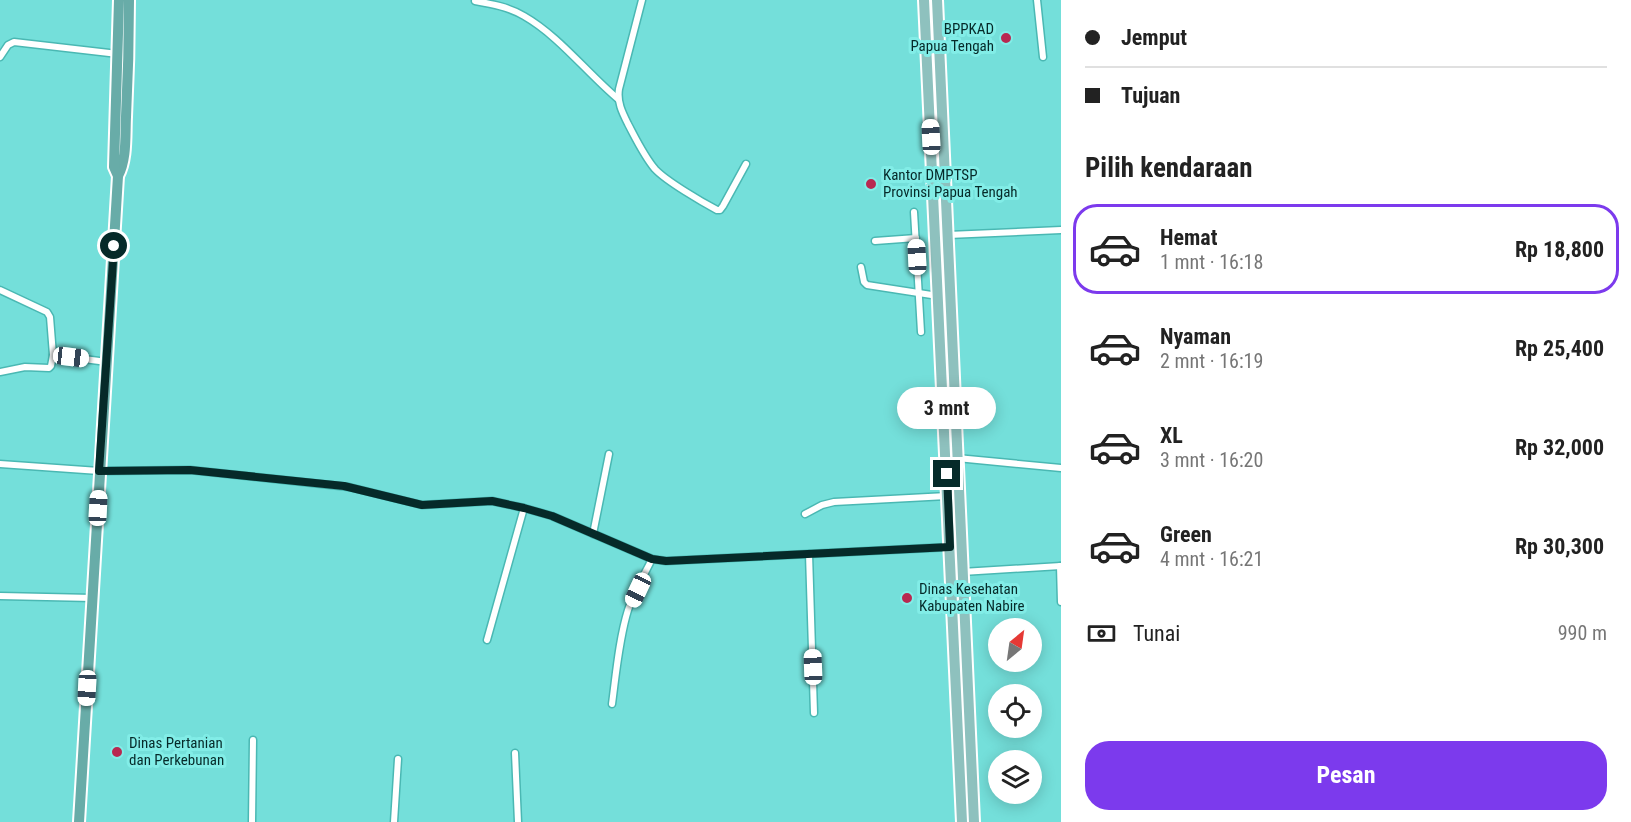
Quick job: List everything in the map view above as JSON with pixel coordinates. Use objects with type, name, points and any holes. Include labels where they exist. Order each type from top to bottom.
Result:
[{"type":"highway","points":[[79,822],[118,176],[123,167],[125,142],[124,21],[119,0]]},
{"type":"highway","points":[[118,176],[114,167],[118,54],[129,0]]},
{"type":"main road","points":[[924,0],[962,822]]},
{"type":"main road","points":[[937,0],[974,822]]},
{"type":"street","points":[[642,0],[618,99],[622,112],[653,167],[662,176],[720,210],[746,164]]},
{"type":"street","points":[[1037,0],[1043,57]]},
{"type":"street","points":[[475,1],[509,9],[523,15],[539,26],[618,99]]},
{"type":"street","points":[[0,57],[8,45],[14,42],[118,54]]},
{"type":"street","points":[[915,212],[921,332]]},
{"type":"street","points":[[948,236],[1061,230]]},
{"type":"street","points":[[875,241],[916,238]]},
{"type":"street","points":[[861,267],[864,282],[867,285],[950,296]]},
{"type":"street","points":[[0,290],[43,308],[47,312],[50,316],[53,355],[49,368],[24,367],[0,372]]},
{"type":"street","points":[[53,355],[107,362]]},
{"type":"street","points":[[593,534],[609,454]]},
{"type":"street","points":[[957,458],[1061,468]]},
{"type":"street","points":[[0,464],[99,471],[190,470],[349,487],[422,505],[486,501],[552,516],[652,559],[666,561],[950,547]]},
{"type":"street","points":[[805,514],[822,505],[834,502],[948,496]]},
{"type":"street","points":[[487,640],[524,508]]},
{"type":"street","points":[[809,554],[814,713]]},
{"type":"street","points":[[612,704],[616,668],[628,612],[652,559]]},
{"type":"street","points":[[963,572],[1060,566],[1061,602]]},
{"type":"street","points":[[0,596],[93,598]]},
{"type":"street","points":[[252,822],[253,740]]},
{"type":"street","points":[[515,753],[518,822]]},
{"type":"street","points":[[394,822],[398,759]]},
{"type":"place","name":"BPPKAD Papua Tengah","points":[[1006,38]]},
{"type":"place","name":"Kantor DMPTSP Provinsi Papua Tengah","points":[[871,184]]},
{"type":"place","name":"Dinas Kesehatan Kabupaten Nabire","points":[[907,598]]},
{"type":"place","name":"Dinas Pertanian dan Perkebunan","points":[[117,752]]},
{"type":"route","points":[[114,246],[99,471],[190,470],[344,486],[422,505],[492,501],[552,516],[652,559],[666,561],[950,547],[947,474]]}]
